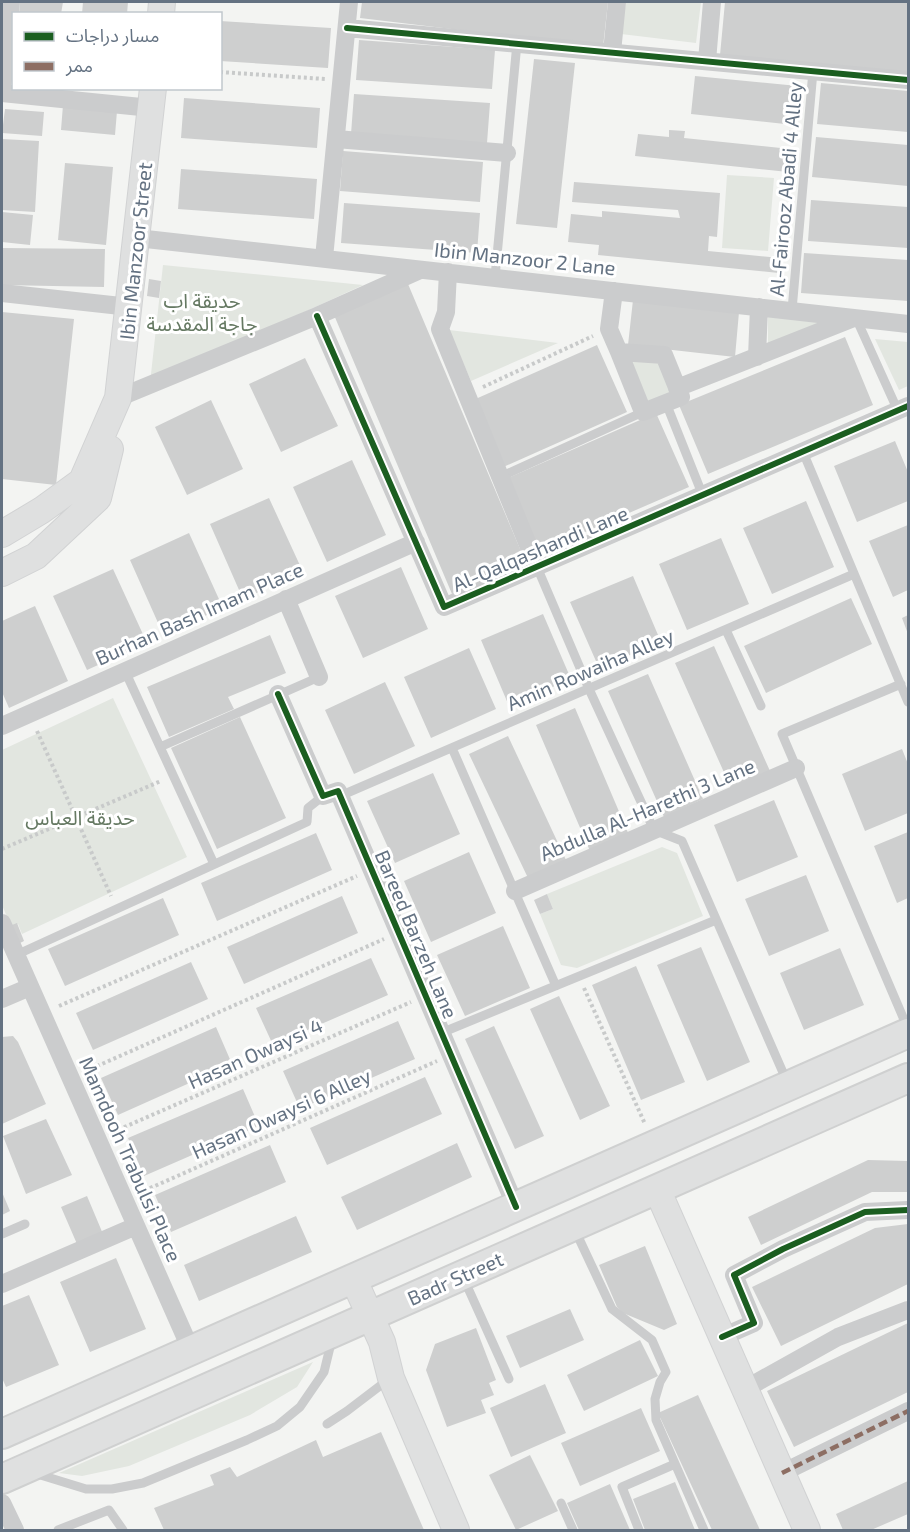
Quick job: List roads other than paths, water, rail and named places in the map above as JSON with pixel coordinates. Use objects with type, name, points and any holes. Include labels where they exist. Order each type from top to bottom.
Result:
[{"type":"main road","name":"Ibin Manzoor Street","points":[[2,573],[36,556],[98,498],[111,442],[130,307],[152,98]]},
{"type":"main road","name":"Ibin Manzoor Street","points":[[2,534],[42,510],[82,481],[115,405]]},
{"type":"main road","name":"Badr Street","points":[[2,1434],[909,1031]]},
{"type":"main road","name":"Badr Street","points":[[12,1474],[909,1078]]},
{"type":"main road","points":[[657,1189],[807,1530]]},
{"type":"main road","points":[[353,1278],[382,1342],[391,1378],[456,1530]]},
{"type":"main road","points":[[382,1342],[398,1361],[474,1530]]},
{"type":"street","points":[[11,2],[2,91],[152,98]]},
{"type":"street","points":[[324,258],[349,2]]},
{"type":"street","points":[[612,52],[618,2]]},
{"type":"street","points":[[707,61],[712,2]]},
{"type":"street","points":[[347,28],[909,80]]},
{"type":"street","points":[[336,139],[507,153]]},
{"type":"street","name":"Ibin Manzoor 2 Lane","points":[[137,238],[909,324]]},
{"type":"street","points":[[115,405],[420,269]]},
{"type":"street","points":[[448,272],[446,312],[440,329],[537,567]]},
{"type":"street","points":[[614,291],[609,329],[644,412],[672,396],[757,357],[856,318]]},
{"type":"street","points":[[2,293],[130,307]]},
{"type":"street","points":[[757,357],[759,307]]},
{"type":"street","name":"Al-Qalqashandi Lane","points":[[317,316],[444,607],[903,409]]},
{"type":"street","points":[[619,352],[664,355],[672,396]]},
{"type":"street","name":"Burhan Bash Imam Place","points":[[2,726],[416,542]]},
{"type":"street","points":[[286,599],[319,677]]},
{"type":"street","name":"Bareed Barzeh Lane","points":[[278,694],[371,869],[516,1207]]},
{"type":"street","name":"Abdulla Al-Harethi 3 Lane","points":[[515,891],[796,768]]},
{"type":"street","name":"Mamdooh Trabulsi Place","points":[[2,923],[191,1350]]},
{"type":"street","points":[[2,999],[30,987]]},
{"type":"street","points":[[722,1337],[754,1323],[734,1275],[783,1249],[865,1212],[909,1210]]},
{"type":"street","points":[[2,1284],[136,1226]]},
{"type":"street","points":[[745,1389],[838,1337],[909,1310]]},
{"type":"street","points":[[782,1473],[909,1411]]},
{"type":"street","points":[[2,1503],[15,1530]]},
{"type":"lane","points":[[495,278],[517,44]]},
{"type":"lane","name":"Al-Fairooz Abadi 4 Alley","points":[[792,310],[813,71]]},
{"type":"lane","points":[[856,318],[903,409]]},
{"type":"lane","points":[[672,396],[703,496]]},
{"type":"lane","points":[[500,477],[644,412]]},
{"type":"lane","points":[[803,452],[908,701]]},
{"type":"lane","points":[[537,567],[588,689],[654,830],[682,841],[789,1086]]},
{"type":"lane","name":"Amin Rowaiha Alley","points":[[331,796],[452,748],[854,574]]},
{"type":"lane","points":[[726,630],[761,706]]},
{"type":"lane","points":[[125,671],[214,864]]},
{"type":"lane","points":[[160,747],[319,677]]},
{"type":"lane","points":[[901,684],[782,734],[909,1031]]},
{"type":"lane","points":[[452,748],[556,986]]},
{"type":"lane","points":[[16,956],[307,822],[308,808],[331,796]]},
{"type":"lane","points":[[441,1033],[716,920]]},
{"type":"lane","points":[[2,1234],[25,1224]]},
{"type":"lane","points":[[573,1226],[612,1310],[652,1340],[666,1372],[660,1382],[655,1400],[656,1420],[704,1530]]},
{"type":"lane","points":[[462,1275],[509,1379]]},
{"type":"lane","points":[[12,1474],[86,1489],[112,1489],[143,1483],[248,1440],[277,1426],[300,1407],[324,1372],[334,1332]]},
{"type":"lane","points":[[327,1424],[391,1378]]},
{"type":"lane","points":[[639,1530],[622,1487],[675,1464]]},
{"type":"lane","points":[[561,1503],[573,1530]]},
{"type":"lane","points":[[58,1530],[109,1510],[123,1530]]},
{"type":"park label","name":"حديقة اب جاجة المقدسة","points":[[202,312]]},
{"type":"park label","name":"حديقة العباس","points":[[80,817]]}]
